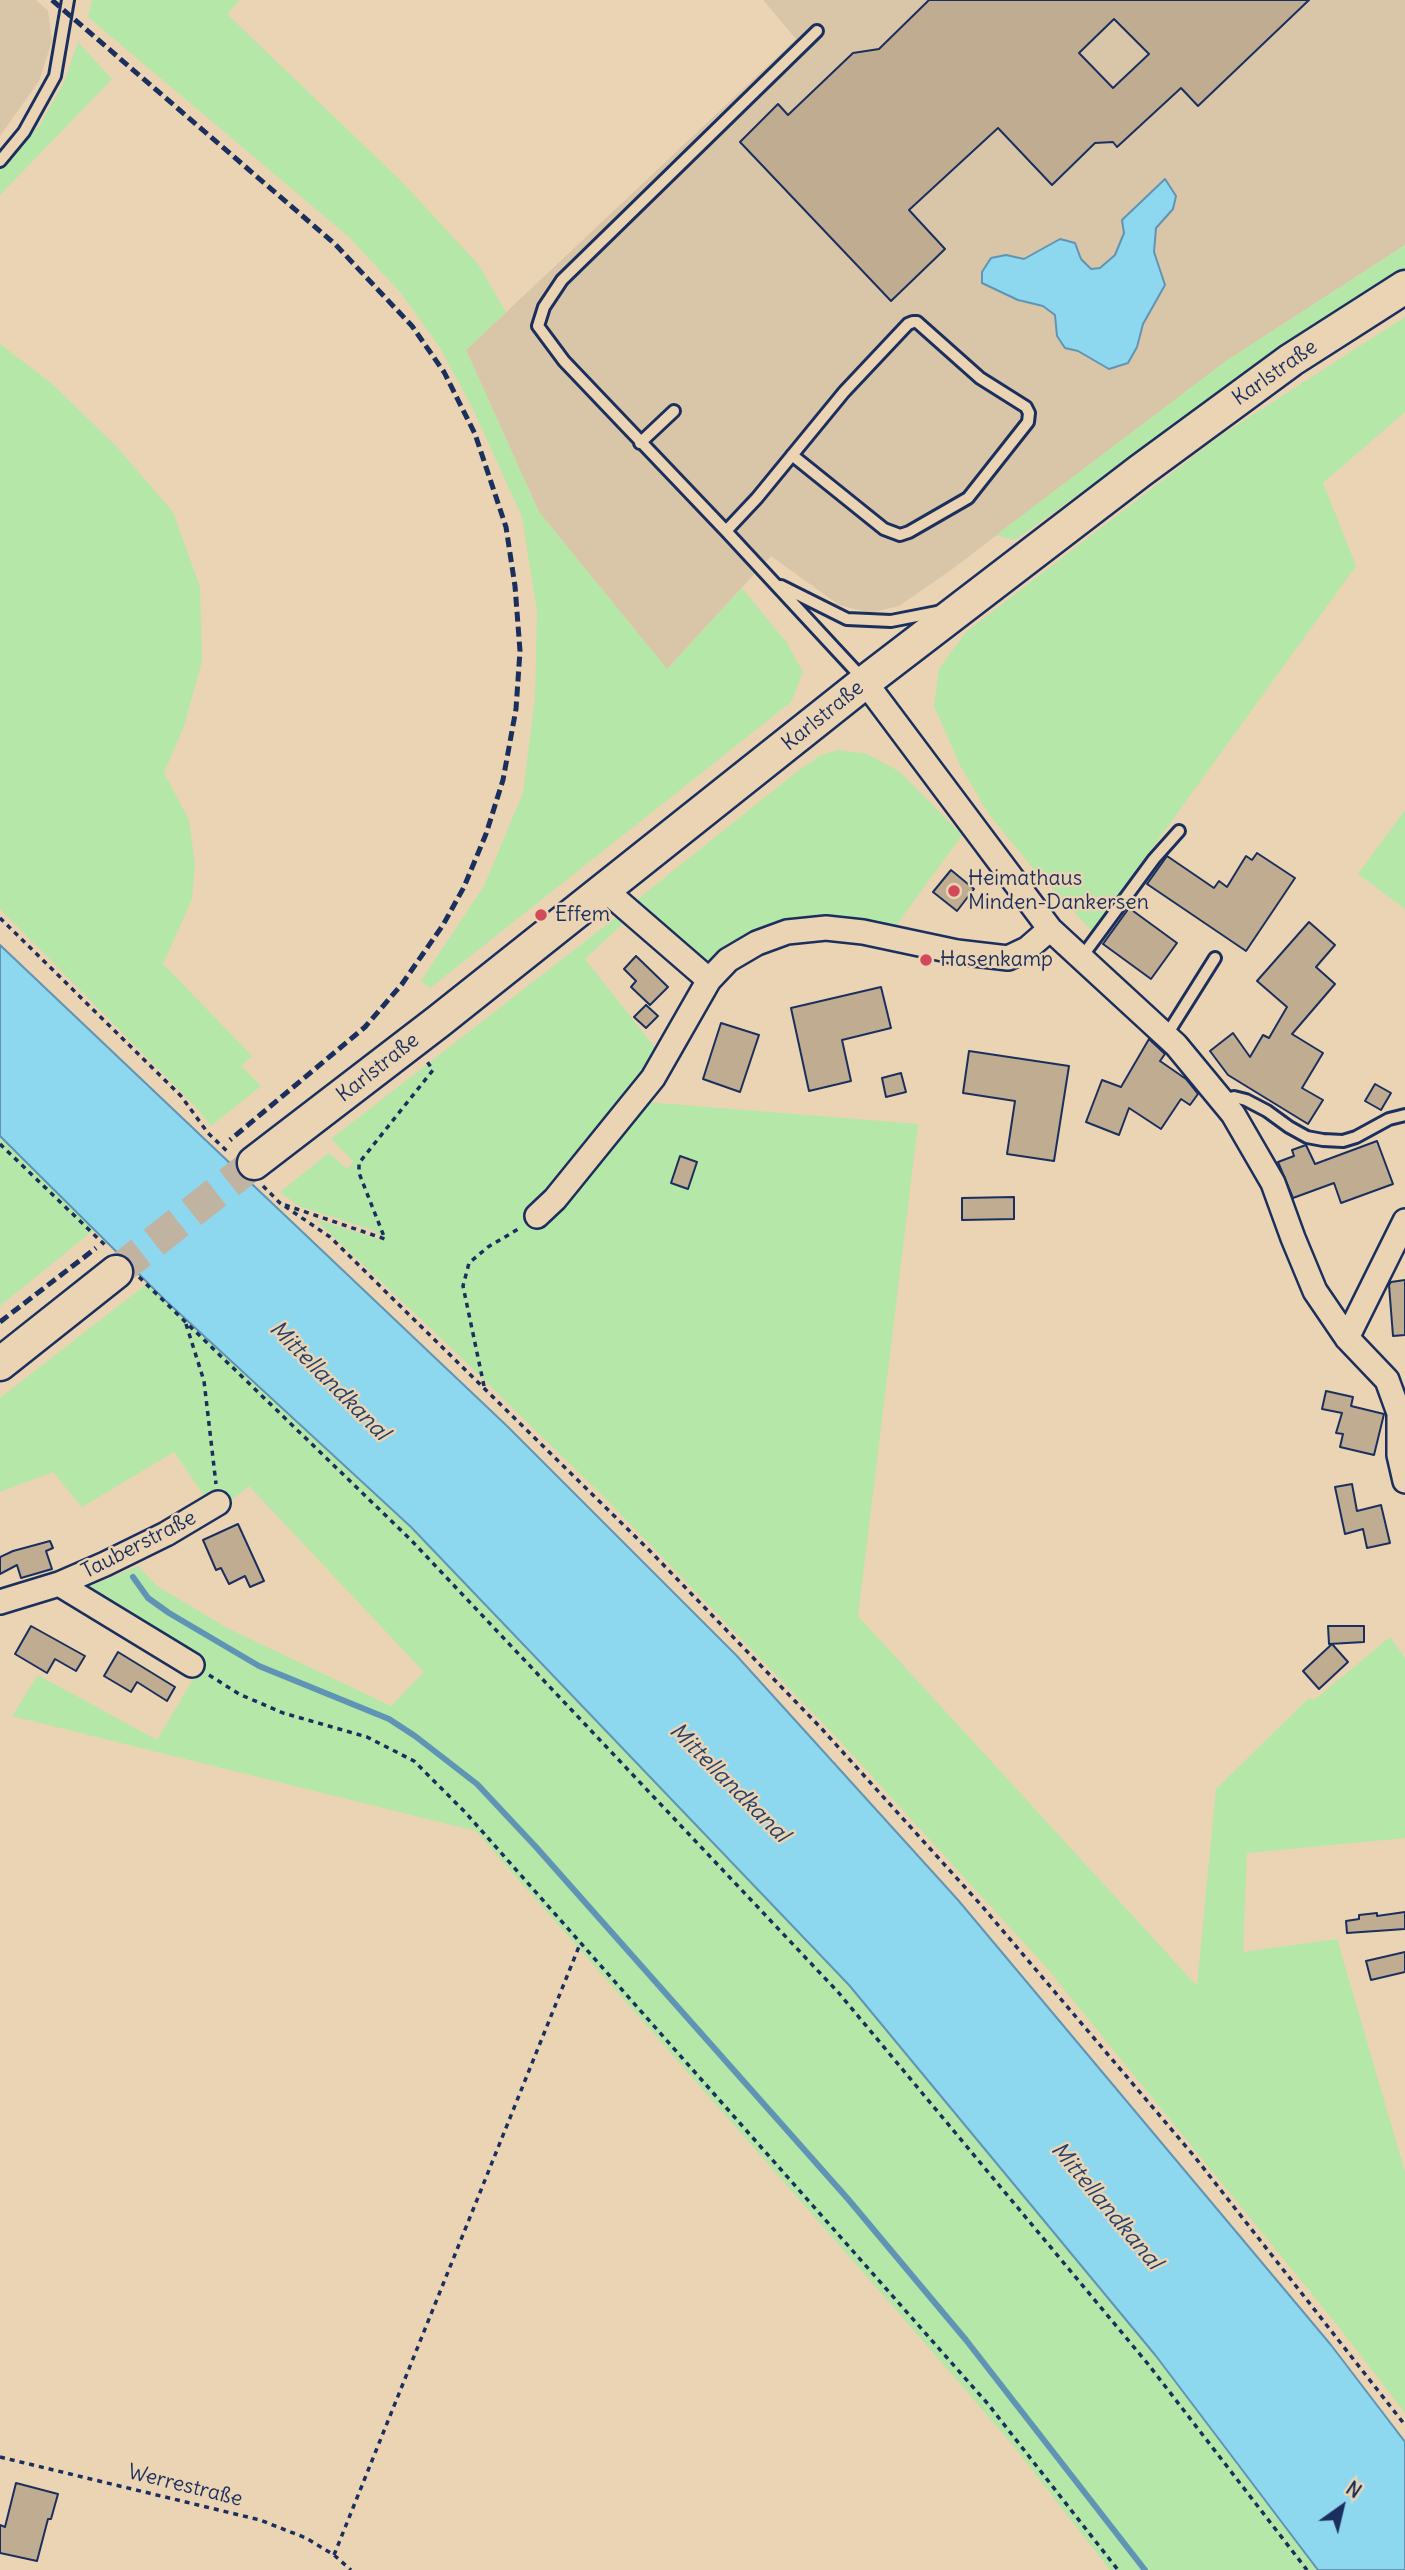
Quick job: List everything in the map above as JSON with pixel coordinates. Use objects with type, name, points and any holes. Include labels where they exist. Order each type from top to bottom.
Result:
[{"type":"street","name":"Karlstraße","points":[[250,1169],[962,607],[1291,360],[1405,287]]},
{"type":"street","points":[[865,682],[1050,929],[1167,1036],[1233,1114],[1273,1183],[1315,1291],[1347,1338],[1396,1377],[1399,1455],[1405,1481]]},
{"type":"street","points":[[604,889],[709,980]]},
{"type":"street","points":[[537,1216],[555,1199],[653,1078],[709,980],[728,960],[757,943],[787,932],[826,928],[863,932],[957,952],[1009,958],[1027,949],[1050,929]]},
{"type":"street","points":[[1347,1338],[1405,1221]]},
{"type":"street","points":[[0,1364],[122,1267]]},
{"type":"street","name":"Tauberstraße","points":[[0,1602],[59,1584],[166,1534],[218,1503]]},
{"type":"street","name":"Tauberstraße","points":[[59,1584],[192,1665]]},
{"type":"lane","points":[[0,161],[24,132],[55,76],[68,0]]},
{"type":"lane","points":[[817,31],[562,280],[544,307],[538,326],[564,361],[865,682]]},
{"type":"lane","points":[[726,531],[757,498],[792,455],[867,366],[913,322],[917,322],[980,378],[1026,407],[1029,413],[1028,422],[968,498],[900,535],[884,529],[792,455]]},
{"type":"lane","points":[[640,443],[674,411]]},
{"type":"lane","points":[[773,582],[847,619],[891,621],[962,607]]},
{"type":"lane","points":[[1081,958],[1154,859],[1180,831]]},
{"type":"lane","points":[[1167,1036],[1216,958]]},
{"type":"lane","points":[[1222,1100],[1234,1097],[1246,1100],[1307,1137],[1323,1140],[1343,1141],[1389,1119],[1405,1115]]},
{"type":"path","points":[[0,918],[181,1096],[208,1133],[250,1169],[280,1203],[330,1237],[651,1552],[812,1718],[981,1905],[1194,2156],[1405,2425]]},
{"type":"path","points":[[280,1203],[385,1239],[359,1173],[359,1163],[433,1070],[426,1060]]},
{"type":"path","points":[[0,1144],[122,1267],[185,1323],[411,1540],[838,1992],[1148,2364],[1307,2570]]},
{"type":"path","points":[[484,1388],[463,1286],[470,1263],[488,1247],[537,1216]]},
{"type":"path","points":[[185,1323],[204,1381],[218,1503]]},
{"type":"path","points":[[192,1665],[239,1694],[283,1713],[367,1737],[414,1760],[465,1812],[988,2403],[1118,2570]]},
{"type":"path","points":[[334,2555],[580,1944]]},
{"type":"path","name":"Werrestraße","points":[[0,2457],[260,2520],[306,2538],[334,2555],[351,2570]]},
{"type":"shaded area","points":[[0,0],[36,0],[48,11],[52,41],[39,81],[0,136]]},
{"type":"shaded area","points":[[763,0],[1405,0],[1405,245],[1226,361],[951,570],[899,606],[870,613],[839,605],[771,556],[667,669],[539,512],[466,350],[796,39]]},
{"type":"green space","points":[[92,0],[240,0],[227,14],[401,181],[478,264],[506,312],[466,350],[539,512],[667,669],[742,588],[787,643],[803,672],[791,702],[430,988],[421,981],[484,886],[523,793],[535,698],[537,611],[522,517],[474,411],[439,346],[400,292],[349,237],[88,17]]},
{"type":"green space","points":[[78,42],[112,79],[0,195],[0,170],[41,123],[64,82]]},
{"type":"green space","points":[[1405,245],[1405,273],[1308,330],[1015,540],[996,535],[1226,361]]},
{"type":"green space","points":[[1405,317],[1405,412],[1323,483],[1356,566],[1092,931],[1031,866],[988,813],[960,765],[934,706],[939,669],[966,632],[1220,436]]},
{"type":"green space","points":[[0,344],[50,382],[115,445],[173,512],[200,587],[202,661],[184,726],[164,773],[189,820],[195,863],[192,899],[163,964],[252,1056],[241,1066],[261,1086],[211,1126],[194,1105],[0,909]]},
{"type":"green space","points":[[838,750],[867,754],[900,772],[962,835],[892,931],[830,922],[712,968],[633,903],[798,771],[821,755]]},
{"type":"green space","points":[[1405,810],[1405,909],[1358,874]]},
{"type":"green space","points":[[623,912],[630,917],[585,959],[668,1064],[646,1102],[918,1124],[858,1616],[1197,1986],[1216,1789],[1309,1698],[1314,1700],[1390,1637],[1405,1658],[1405,1838],[1247,1853],[1243,1952],[1337,1939],[1405,2172],[1405,2413],[1338,2326],[1046,1967],[839,1740],[605,1498],[315,1219],[385,1241],[375,1231],[299,1206],[280,1192],[329,1153],[347,1169],[354,1162],[331,1139]]},
{"type":"green space","points":[[0,1136],[95,1229],[0,1306]]},
{"type":"green space","points":[[148,1283],[411,1527],[849,1985],[1156,2356],[1318,2570],[1110,2570],[1012,2444],[476,1831],[12,1716],[38,1675],[157,1740],[201,1666],[78,1591],[138,1566],[157,1586],[227,1628],[391,1706],[424,1672],[249,1486],[216,1513],[174,1452],[82,1507],[53,1472],[0,1492],[0,1398]]},
{"type":"water","points":[[1165,179],[1176,196],[1173,209],[1156,228],[1154,252],[1165,285],[1143,324],[1137,347],[1128,363],[1109,369],[1078,351],[1065,348],[1057,336],[1055,315],[1043,306],[1018,300],[982,283],[982,272],[991,258],[1006,255],[1024,259],[1060,239],[1075,243],[1081,259],[1091,269],[1100,268],[1115,255],[1124,233],[1122,220]]},
{"type":"water","name":"Mittellandkanal","points":[[0,945],[507,1426],[736,1655],[958,1900],[1331,2345],[1405,2442],[1405,2570],[1318,2570],[1156,2356],[849,1985],[411,1527],[165,1300],[0,1136]]},
{"type":"building","points":[[929,0],[1309,0],[1198,106],[1181,88],[1117,147],[1113,142],[1095,143],[1052,185],[998,128],[909,210],[945,249],[891,301],[740,142],[778,104],[788,115],[853,53],[879,49]],"holes":[[[1114,19],[1149,54],[1113,88],[1079,53]]]},
{"type":"building","points":[[1257,853],[1295,878],[1246,951],[1147,884],[1167,856],[1214,888],[1219,881],[1227,887],[1246,856],[1252,860]]},
{"type":"building","name":"Heimathaus Minden-Dankersen","points":[[951,870],[974,889],[957,911],[933,892]]},
{"type":"building","points":[[1129,908],[1177,943],[1151,979],[1103,944]]},
{"type":"building","points":[[1309,922],[1335,945],[1316,967],[1335,984],[1292,1034],[1323,1053],[1302,1088],[1323,1100],[1308,1124],[1228,1075],[1210,1051],[1233,1033],[1250,1057],[1263,1035],[1269,1038],[1287,1007],[1257,981]]},
{"type":"building","points":[[636,956],[668,987],[650,1005],[631,987],[636,981],[624,969]]},
{"type":"building","points":[[881,987],[891,1028],[842,1040],[851,1081],[809,1091],[791,1008]]},
{"type":"building","points":[[646,1005],[658,1016],[646,1028],[634,1017]]},
{"type":"building","points":[[721,1023],[759,1035],[740,1092],[703,1079]]},
{"type":"building","points":[[1149,1039],[1165,1054],[1160,1061],[1186,1079],[1198,1094],[1190,1105],[1181,1099],[1161,1129],[1129,1108],[1119,1135],[1086,1122],[1102,1080],[1121,1087]]},
{"type":"building","points":[[969,1051],[1069,1066],[1054,1161],[1007,1154],[1015,1101],[963,1093]]},
{"type":"building","points":[[901,1073],[906,1092],[886,1097],[882,1078]]},
{"type":"building","points":[[1375,1084],[1391,1093],[1381,1110],[1365,1101]]},
{"type":"building","points":[[1377,1141],[1393,1184],[1341,1203],[1334,1183],[1293,1198],[1278,1162],[1294,1156],[1292,1150],[1306,1145],[1315,1164]]},
{"type":"building","points":[[680,1156],[697,1162],[688,1189],[671,1183]]},
{"type":"building","points":[[1014,1197],[1014,1219],[962,1220],[962,1198]]},
{"type":"building","points":[[1405,1280],[1405,1335],[1393,1336],[1389,1285],[1391,1282]]},
{"type":"building","points":[[1326,1391],[1353,1397],[1351,1406],[1384,1414],[1374,1455],[1340,1447],[1343,1434],[1336,1433],[1342,1413],[1322,1409]]},
{"type":"building","points":[[1352,1484],[1357,1511],[1381,1505],[1390,1543],[1367,1548],[1363,1529],[1345,1534],[1335,1487]]},
{"type":"building","points":[[238,1524],[264,1581],[250,1587],[245,1576],[229,1584],[221,1568],[216,1570],[203,1540]]},
{"type":"building","points":[[50,1541],[53,1548],[46,1551],[52,1569],[21,1578],[17,1565],[0,1574],[0,1557]]},
{"type":"building","points":[[31,1626],[85,1656],[76,1671],[55,1659],[47,1673],[15,1654]]},
{"type":"building","points":[[1328,1626],[1364,1626],[1364,1642],[1329,1644]]},
{"type":"building","points":[[1332,1644],[1348,1662],[1319,1689],[1303,1671]]},
{"type":"building","points":[[118,1652],[175,1687],[167,1701],[137,1682],[131,1692],[104,1676]]},
{"type":"building","points":[[1405,1912],[1405,1929],[1347,1933],[1346,1921],[1359,1919],[1359,1915],[1377,1913],[1377,1916]]},
{"type":"building","points":[[1405,1952],[1405,1972],[1371,1980],[1366,1961]]},
{"type":"building","points":[[16,2483],[58,2494],[37,2561],[0,2553],[0,2525],[5,2527]]},
{"type":"waterway","points":[[133,1577],[148,1598],[169,1613],[259,1666],[389,1719],[477,1784],[848,2199],[966,2340],[1145,2570]]},
{"type":"tunnel","points":[[116,1272],[254,1163]]},
{"type":"railway","points":[[52,0],[335,244],[412,326],[444,372],[475,434],[506,527],[515,586],[520,651],[516,709],[503,780],[486,834],[464,887],[443,925],[402,984],[365,1027],[230,1140]]},
{"type":"railway","points":[[0,1322],[96,1248]]},
{"type":"place","name":"Heimathaus Minden-Dankersen","points":[[954,891]]},
{"type":"place","name":"Effem","points":[[541,915]]},
{"type":"place","name":"Hasenkamp","points":[[926,960]]}]
